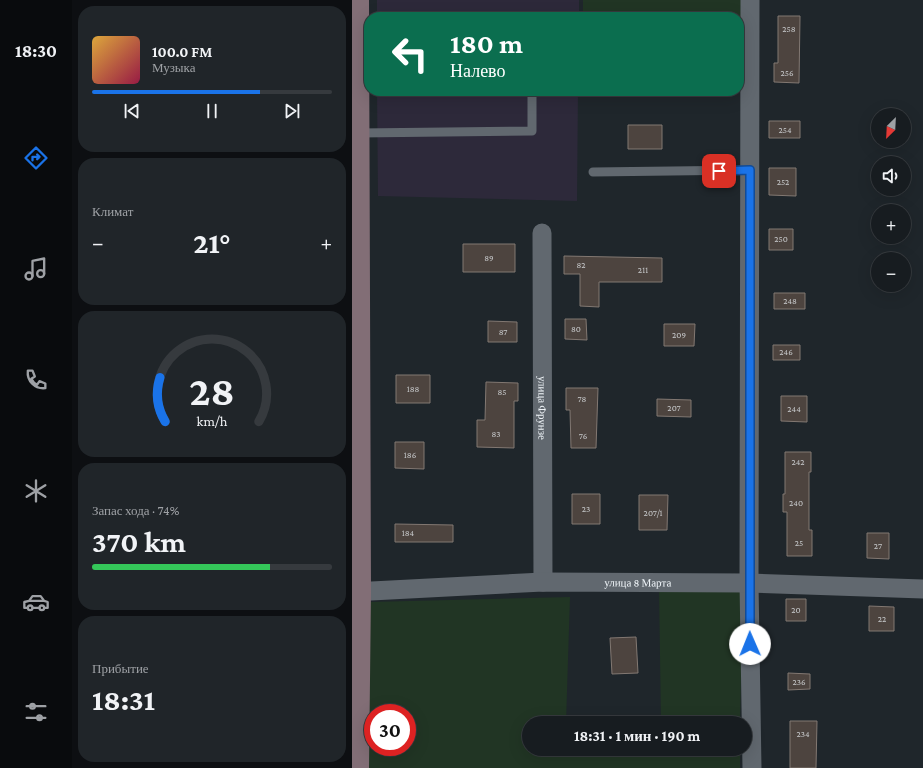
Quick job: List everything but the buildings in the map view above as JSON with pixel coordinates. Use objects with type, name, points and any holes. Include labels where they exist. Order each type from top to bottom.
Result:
[{"type":"street","points":[[358,0],[359,133],[356,592],[358,768]]},
{"type":"street","points":[[750,0],[745,64],[750,170],[749,583],[752,768]]},
{"type":"street","name":"улица Фрунзе","points":[[542,233],[543,582]]},
{"type":"street","name":"улица 8 Марта","points":[[356,592],[543,582],[749,583],[923,589]]},
{"type":"lane","points":[[359,133],[532,131],[532,96]]},
{"type":"lane","points":[[593,172],[750,170]]},
{"type":"shaded area","points":[[377,0],[579,0],[579,12],[377,12]]},
{"type":"shaded area","points":[[377,96],[578,96],[577,201],[378,196]]},
{"type":"green space","points":[[583,0],[741,0],[741,12],[583,12]]},
{"type":"green space","points":[[659,588],[743,592],[740,716],[661,716]]},
{"type":"green space","points":[[570,597],[566,716],[522,716],[522,756],[740,756],[740,768],[365,768],[365,756],[416,756],[416,704],[367,704],[370,602]]},
{"type":"route","points":[[719,171],[750,170],[750,644]]}]
